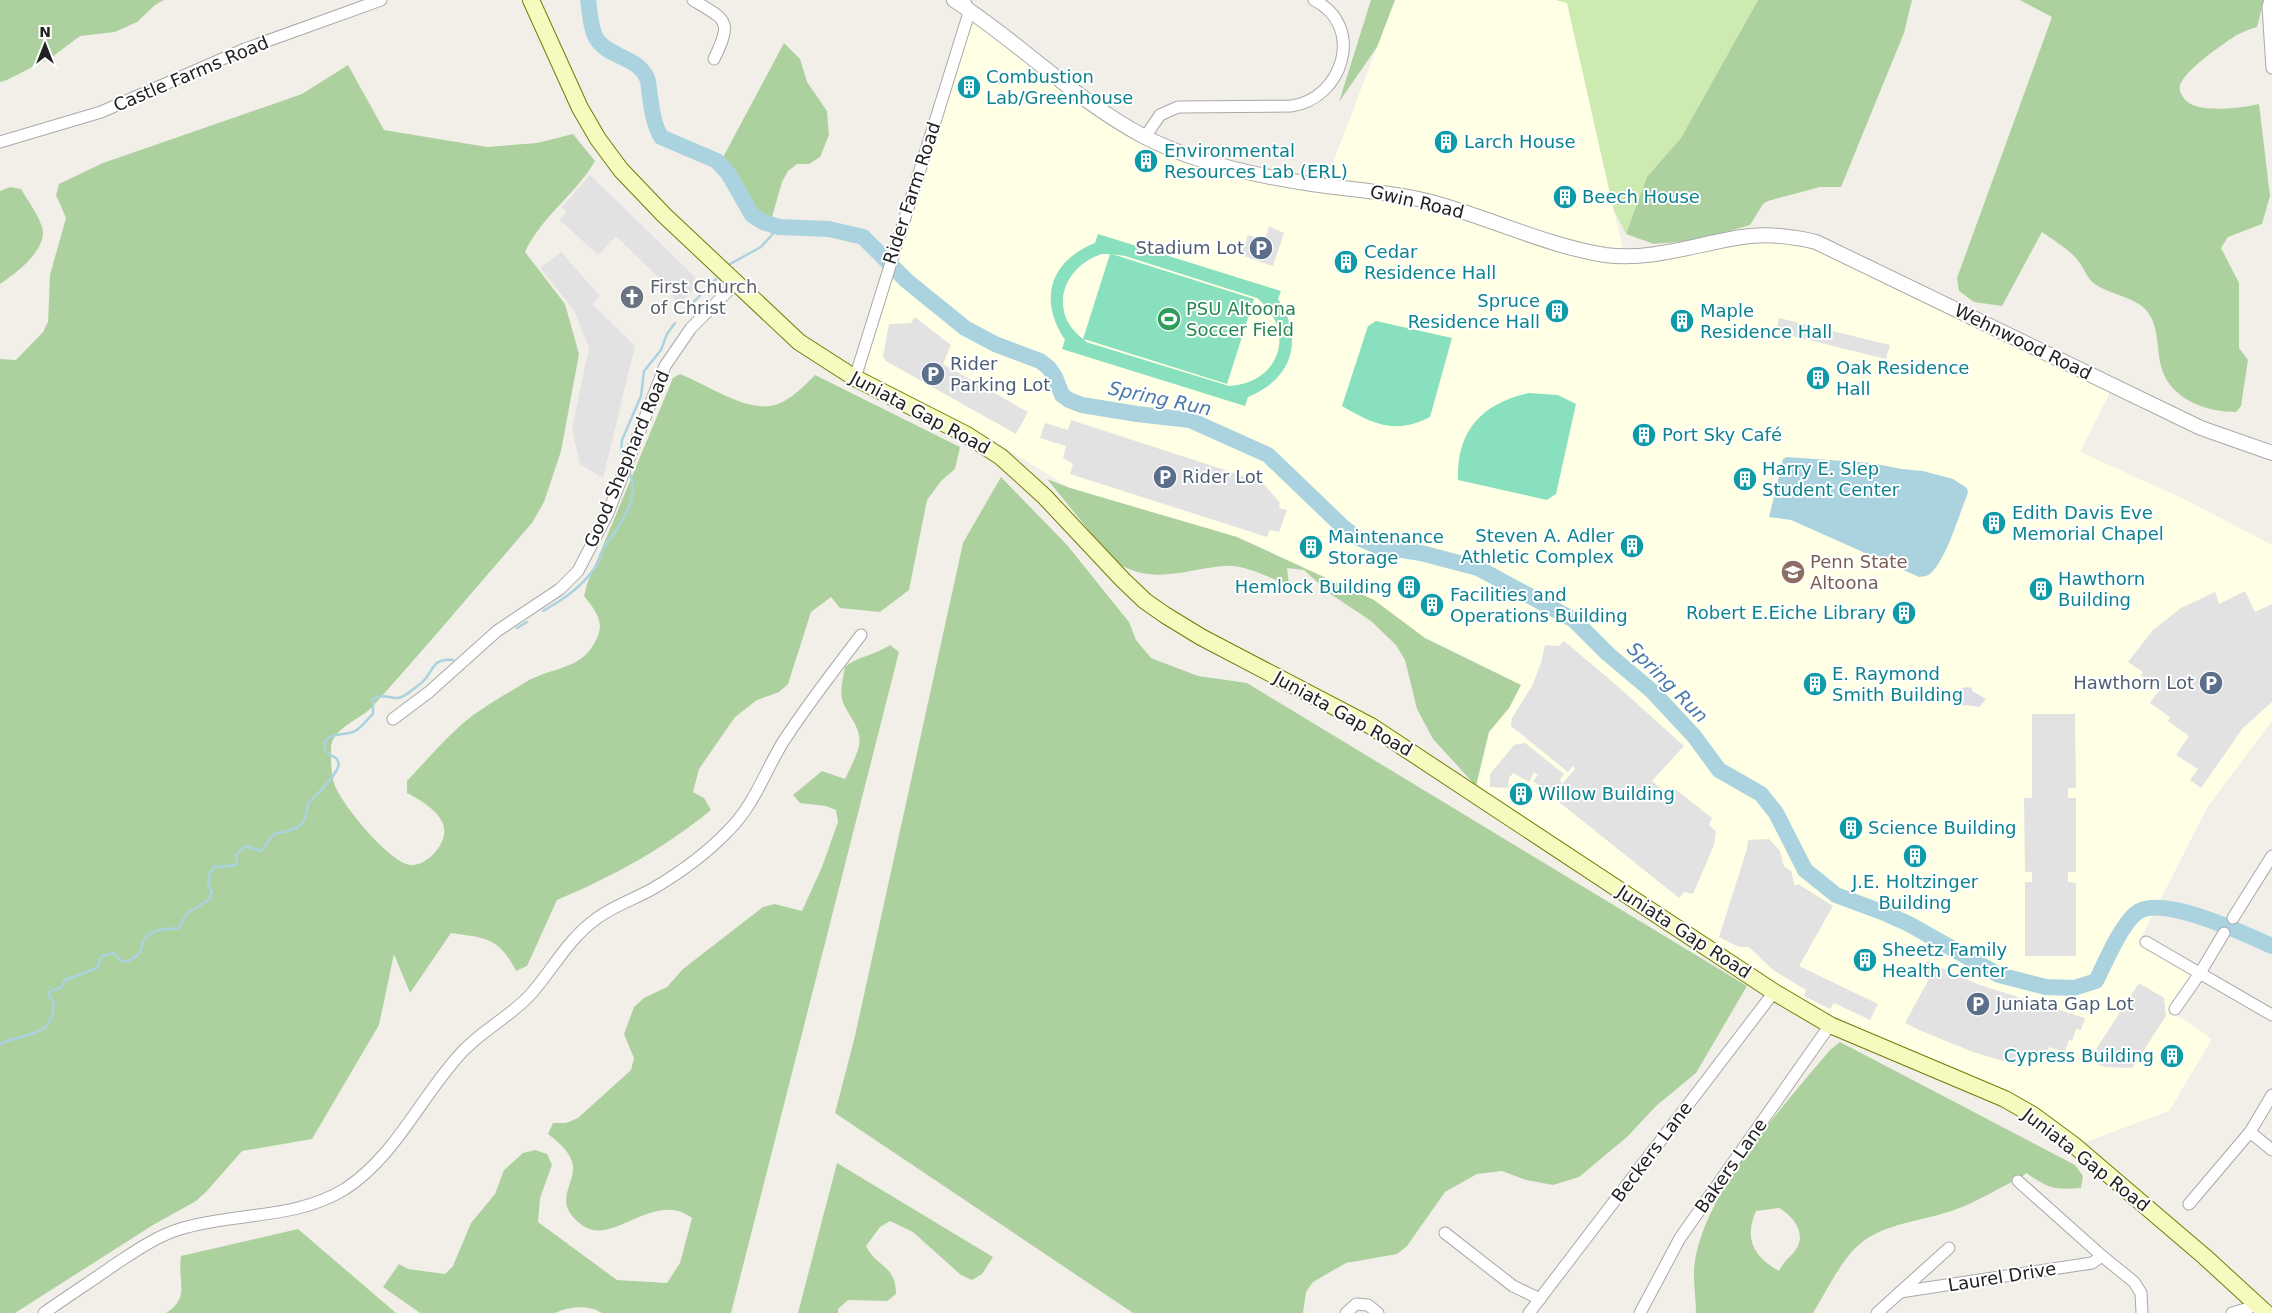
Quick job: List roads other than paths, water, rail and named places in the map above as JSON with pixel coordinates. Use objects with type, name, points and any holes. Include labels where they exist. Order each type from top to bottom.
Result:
[{"type":"main road","name":"Juniata Gap Road","points":[[535,1],[580,108],[607,152],[637,189],[799,342],[855,378],[967,435],[1001,457],[1044,496],[1123,580],[1145,601],[1165,615],[1201,637],[1371,726],[1774,992],[1830,1025],[2005,1099],[2033,1115],[2075,1146],[2205,1257],[2262,1309]]},
{"type":"street","name":"Castle Farms Road","points":[[0,142],[101,112],[253,46],[381,0]]},
{"type":"street","points":[[693,0],[718,16],[725,27],[725,34],[714,59]]},
{"type":"street","name":"Gwin Road","points":[[954,0],[966,4],[1042,68],[1105,113],[1145,137],[1193,156],[1266,176],[1312,184],[1381,192],[1434,203],[1580,250],[1605,255],[1654,256],[1742,237],[1774,235]]},
{"type":"street","points":[[1145,137],[1160,115],[1178,107],[1290,106],[1304,104],[1313,100],[1331,84],[1337,73],[1344,37],[1336,16],[1314,0]]},
{"type":"street","points":[[2270,0],[2268,7],[2272,68]]},
{"type":"street","name":"Rider Farm Road","points":[[855,378],[968,16],[966,4]]},
{"type":"street","name":"Wehnwood Road","points":[[1774,235],[1816,242],[2201,428],[2272,453]]},
{"type":"street","name":"Good Shephard Road","points":[[393,719],[430,692],[497,631],[560,589],[578,571],[608,513],[665,366],[691,328],[736,284]]},
{"type":"street","points":[[44,1313],[146,1244],[175,1230],[194,1225],[254,1217],[311,1204],[345,1189],[363,1175],[387,1151],[462,1052],[531,994],[572,940],[599,917],[653,888],[683,869],[708,851],[730,829],[755,798],[781,746],[806,707],[861,635]]},
{"type":"street","points":[[2234,918],[2272,856]]},
{"type":"street","points":[[2175,1008],[2200,973],[2224,933]]},
{"type":"street","points":[[2146,942],[2272,1015]]},
{"type":"street","name":"Beckers Lane","points":[[1530,1313],[1774,992]]},
{"type":"street","name":"Bakers Lane","points":[[1640,1313],[1680,1238],[1830,1025]]},
{"type":"street","points":[[2189,1204],[2250,1132],[2272,1095]]},
{"type":"street","points":[[2250,1132],[2272,1150]]},
{"type":"street","points":[[2018,1181],[2134,1282],[2141,1293],[2142,1313]]},
{"type":"street","points":[[1445,1233],[1513,1286],[1540,1299]]},
{"type":"street","points":[[1877,1313],[1948,1248]]},
{"type":"street","name":"Laurel Drive","points":[[1900,1292],[2092,1264],[2102,1256]]},
{"type":"street","points":[[1346,1313],[1356,1304],[1368,1305],[1378,1313]]},
{"type":"street","points":[[2232,1313],[2262,1309]]},
{"type":"water","points":[[1787,457],[1871,463],[1923,471],[1953,479],[1967,488],[1968,493],[1952,536],[1936,567],[1929,575],[1919,577],[1791,520],[1769,517],[1783,459]]},
{"type":"waterway","name":"Spring Run","points":[[588,0],[591,24],[594,34],[601,45],[636,65],[647,78],[654,118],[661,137],[717,161],[728,173],[752,215],[763,222],[779,227],[829,229],[863,237],[907,281],[965,328],[995,344],[1040,361],[1049,368],[1055,377],[1062,395],[1069,400],[1082,405],[1190,420],[1268,455],[1343,527],[1356,537],[1377,546],[1421,553],[1478,568],[1574,620],[1608,654],[1652,691],[1694,736],[1719,770],[1761,794],[1776,813],[1805,870],[1836,895],[1909,924],[1999,975],[2046,987],[2074,988],[2096,981],[2113,946],[2129,920],[2135,914],[2147,909],[2163,908],[2182,911],[2223,925],[2272,946]]},
{"type":"waterway","points":[[730,264],[761,247],[779,227]]},
{"type":"waterway","points":[[686,310],[716,279]]},
{"type":"waterway","points":[[621,453],[622,440],[641,396],[644,371],[661,350],[667,334],[675,323]]},
{"type":"waterway","points":[[543,611],[574,591],[593,571],[604,548],[623,520],[631,502],[633,493],[630,473]]},
{"type":"waterway","points":[[517,628],[527,622]]},
{"type":"waterway","points":[[0,1044],[43,1029],[49,1023],[52,1015],[54,1003],[49,993],[60,988],[65,980],[97,968],[102,956],[114,953],[122,962],[130,960],[140,953],[143,941],[149,934],[159,930],[179,928],[187,913],[209,900],[212,892],[208,886],[210,873],[214,867],[237,865],[236,855],[245,846],[261,851],[274,834],[289,831],[302,823],[307,812],[308,803],[331,779],[339,764],[337,759],[325,751],[326,741],[329,738],[358,729],[373,714],[373,699],[376,697],[402,697],[424,680],[440,661],[453,660]]},
{"type":"place","name":"Combustion Lab/Greenhouse","points":[[969,87]]},
{"type":"place","name":"Larch House","points":[[1446,142]]},
{"type":"place","name":"Environmental Resources Lab (ERL)","points":[[1146,161]]},
{"type":"place","name":"Beech House","points":[[1565,197]]},
{"type":"place","name":"Stadium Lot","points":[[1261,248]]},
{"type":"place","name":"Cedar Residence Hall","points":[[1346,262]]},
{"type":"place","name":"First Church of Christ","points":[[632,297]]},
{"type":"place","name":"Spruce Residence Hall","points":[[1557,311]]},
{"type":"place","name":"PSU Altoona Soccer Field","points":[[1169,319]]},
{"type":"place","name":"Maple Residence Hall","points":[[1682,321]]},
{"type":"place","name":"Rider Parking Lot","points":[[933,374]]},
{"type":"place","name":"Oak Residence Hall","points":[[1818,378]]},
{"type":"place","name":"Port Sky Café","points":[[1644,435]]},
{"type":"place","name":"Rider Lot","points":[[1165,477]]},
{"type":"place","name":"Harry E. Slep Student Center","points":[[1745,479]]},
{"type":"place","name":"Edith Davis Eve Memorial Chapel","points":[[1994,523]]},
{"type":"place","name":"Steven A. Adler Athletic Complex","points":[[1632,546]]},
{"type":"place","name":"Maintenance Storage","points":[[1311,547]]},
{"type":"place","name":"Penn State Altoona","points":[[1793,572]]},
{"type":"place","name":"Hemlock Building","points":[[1409,587]]},
{"type":"place","name":"Hawthorn Building","points":[[2041,589]]},
{"type":"place","name":"Facilities and Operations Building","points":[[1432,605]]},
{"type":"place","name":"Robert E.Eiche Library","points":[[1904,613]]},
{"type":"place","name":"Hawthorn Lot","points":[[2211,683]]},
{"type":"place","name":"E. Raymond Smith Building","points":[[1815,684]]},
{"type":"place","name":"Willow Building","points":[[1521,794]]},
{"type":"place","name":"Science Building","points":[[1851,828]]},
{"type":"place","name":"J.E. Holtzinger Building","points":[[1915,856]]},
{"type":"place","name":"Sheetz Family Health Center","points":[[1865,960]]},
{"type":"place","name":"Juniata Gap Lot","points":[[1978,1004]]},
{"type":"place","name":"Cypress Building","points":[[2172,1056]]}]
